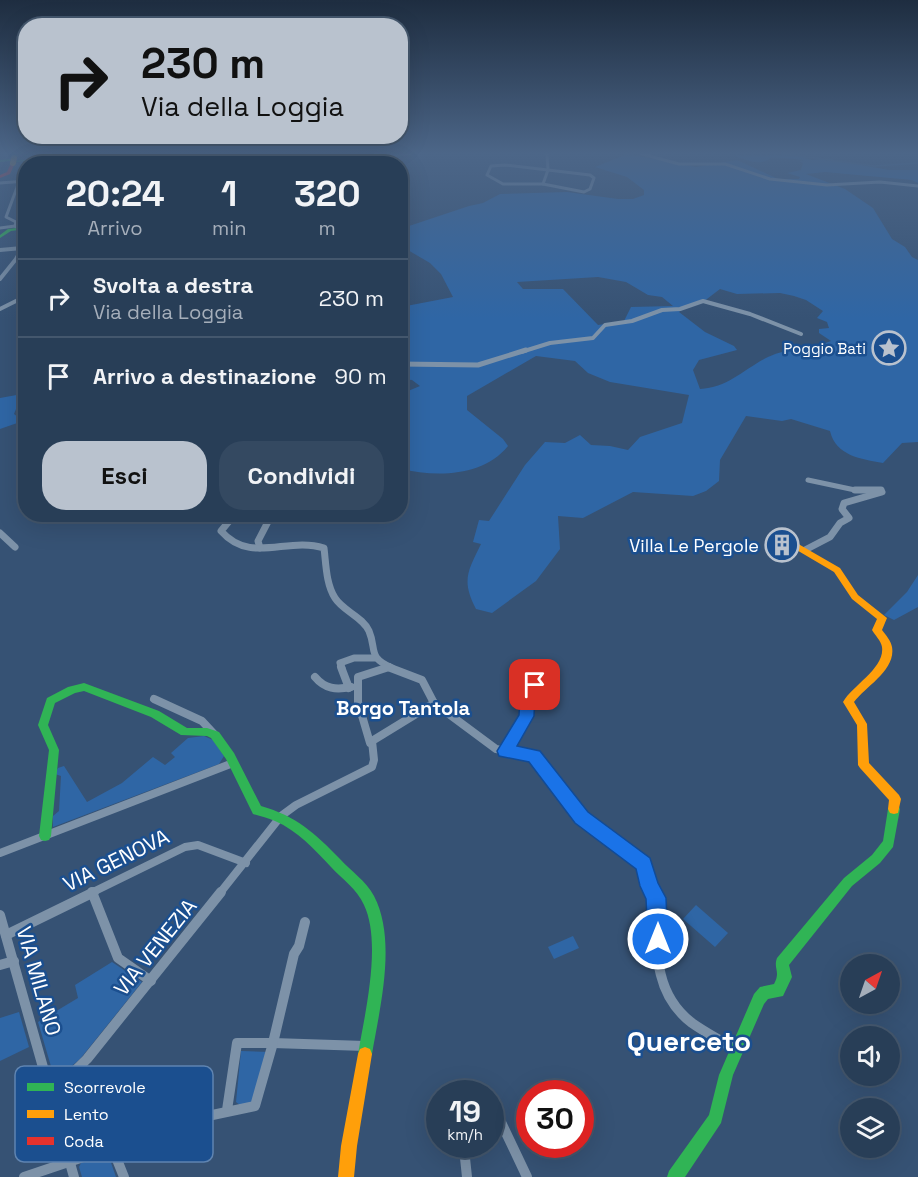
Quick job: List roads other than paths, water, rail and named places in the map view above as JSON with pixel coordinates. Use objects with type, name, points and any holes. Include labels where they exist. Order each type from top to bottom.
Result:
[{"type":"main road","points":[[675,1177],[716,1118],[726,1075],[735,1050],[759,999],[765,992],[778,991],[783,984],[785,977],[782,963],[797,941],[848,882],[876,859],[889,843],[895,799],[862,761],[862,724],[848,702],[881,665],[885,657],[885,643],[876,630],[882,618],[855,597],[837,570],[782,537]]},
{"type":"main road","points":[[45,836],[54,750],[43,725],[47,709],[54,699],[84,687],[155,714],[185,732],[207,732],[215,735],[233,763],[257,810],[281,816],[311,836],[341,869],[355,880],[369,900],[378,924],[377,965],[375,999],[365,1046],[346,1177]]},
{"type":"street","points":[[9,209],[6,217],[16,222],[16,232]]},
{"type":"street","points":[[0,250],[18,249]]},
{"type":"street","points":[[0,279],[18,256]]},
{"type":"street","points":[[0,309],[18,300]]},
{"type":"street","points":[[408,364],[478,365],[550,343],[593,338],[605,325],[632,321],[662,310],[680,309],[703,301],[750,314],[801,334]]},
{"type":"street","points":[[805,550],[827,539],[840,521],[849,518],[842,509],[844,503],[882,492],[855,490],[808,480]]},
{"type":"street","points":[[227,522],[222,527],[222,533],[237,545],[260,548],[312,545],[324,548],[330,589],[344,609],[368,629],[370,644],[376,657],[389,667],[422,680],[434,703],[496,749],[534,756],[582,818],[644,864],[649,886],[656,898],[658,960],[668,998],[691,1022],[735,1050]]},
{"type":"street","points":[[260,548],[258,541],[268,522]]},
{"type":"street","points":[[0,533],[15,547]]},
{"type":"street","points":[[281,816],[372,766],[375,759],[353,687],[340,663],[354,658],[376,657]]},
{"type":"street","points":[[353,687],[358,677],[389,667]]},
{"type":"street","points":[[505,751],[526,716],[528,697],[544,674]]},
{"type":"street","points":[[315,677],[324,686],[336,690],[353,687]]},
{"type":"street","points":[[154,699],[202,721],[215,735]]},
{"type":"street","points":[[370,743],[434,703]]},
{"type":"street","points":[[0,853],[233,763]]},
{"type":"street","name":"VIA VENEZIA","points":[[81,1066],[246,863],[281,816]]},
{"type":"street","name":"VIA GENOVA","points":[[6,935],[185,847],[198,845],[246,863]]},
{"type":"street","points":[[92,892],[118,958],[151,981]]},
{"type":"street","name":"VIA MILANO","points":[[0,915],[42,1066]]},
{"type":"street","points":[[213,1113],[255,1106],[294,954],[299,946],[305,922]]},
{"type":"street","points":[[0,965],[14,961]]},
{"type":"street","points":[[227,1110],[237,1043],[365,1046]]},
{"type":"street","points":[[504,1129],[527,1177]]},
{"type":"street","points":[[465,1158],[467,1177]]},
{"type":"street","points":[[24,1177],[69,1162]]},
{"type":"street","name":"VIA MILANO","points":[[69,1162],[74,1177]]},
{"type":"street","points":[[118,1162],[124,1177]]},
{"type":"place","name":"Poggio Bati","points":[[889,348]]},
{"type":"place","name":"Villa Le Pergole","points":[[782,545]]},
{"type":"district","name":"Borgo Tantola","points":[[403,708]]},
{"type":"district","name":"Querceto","points":[[689,1041]]}]
